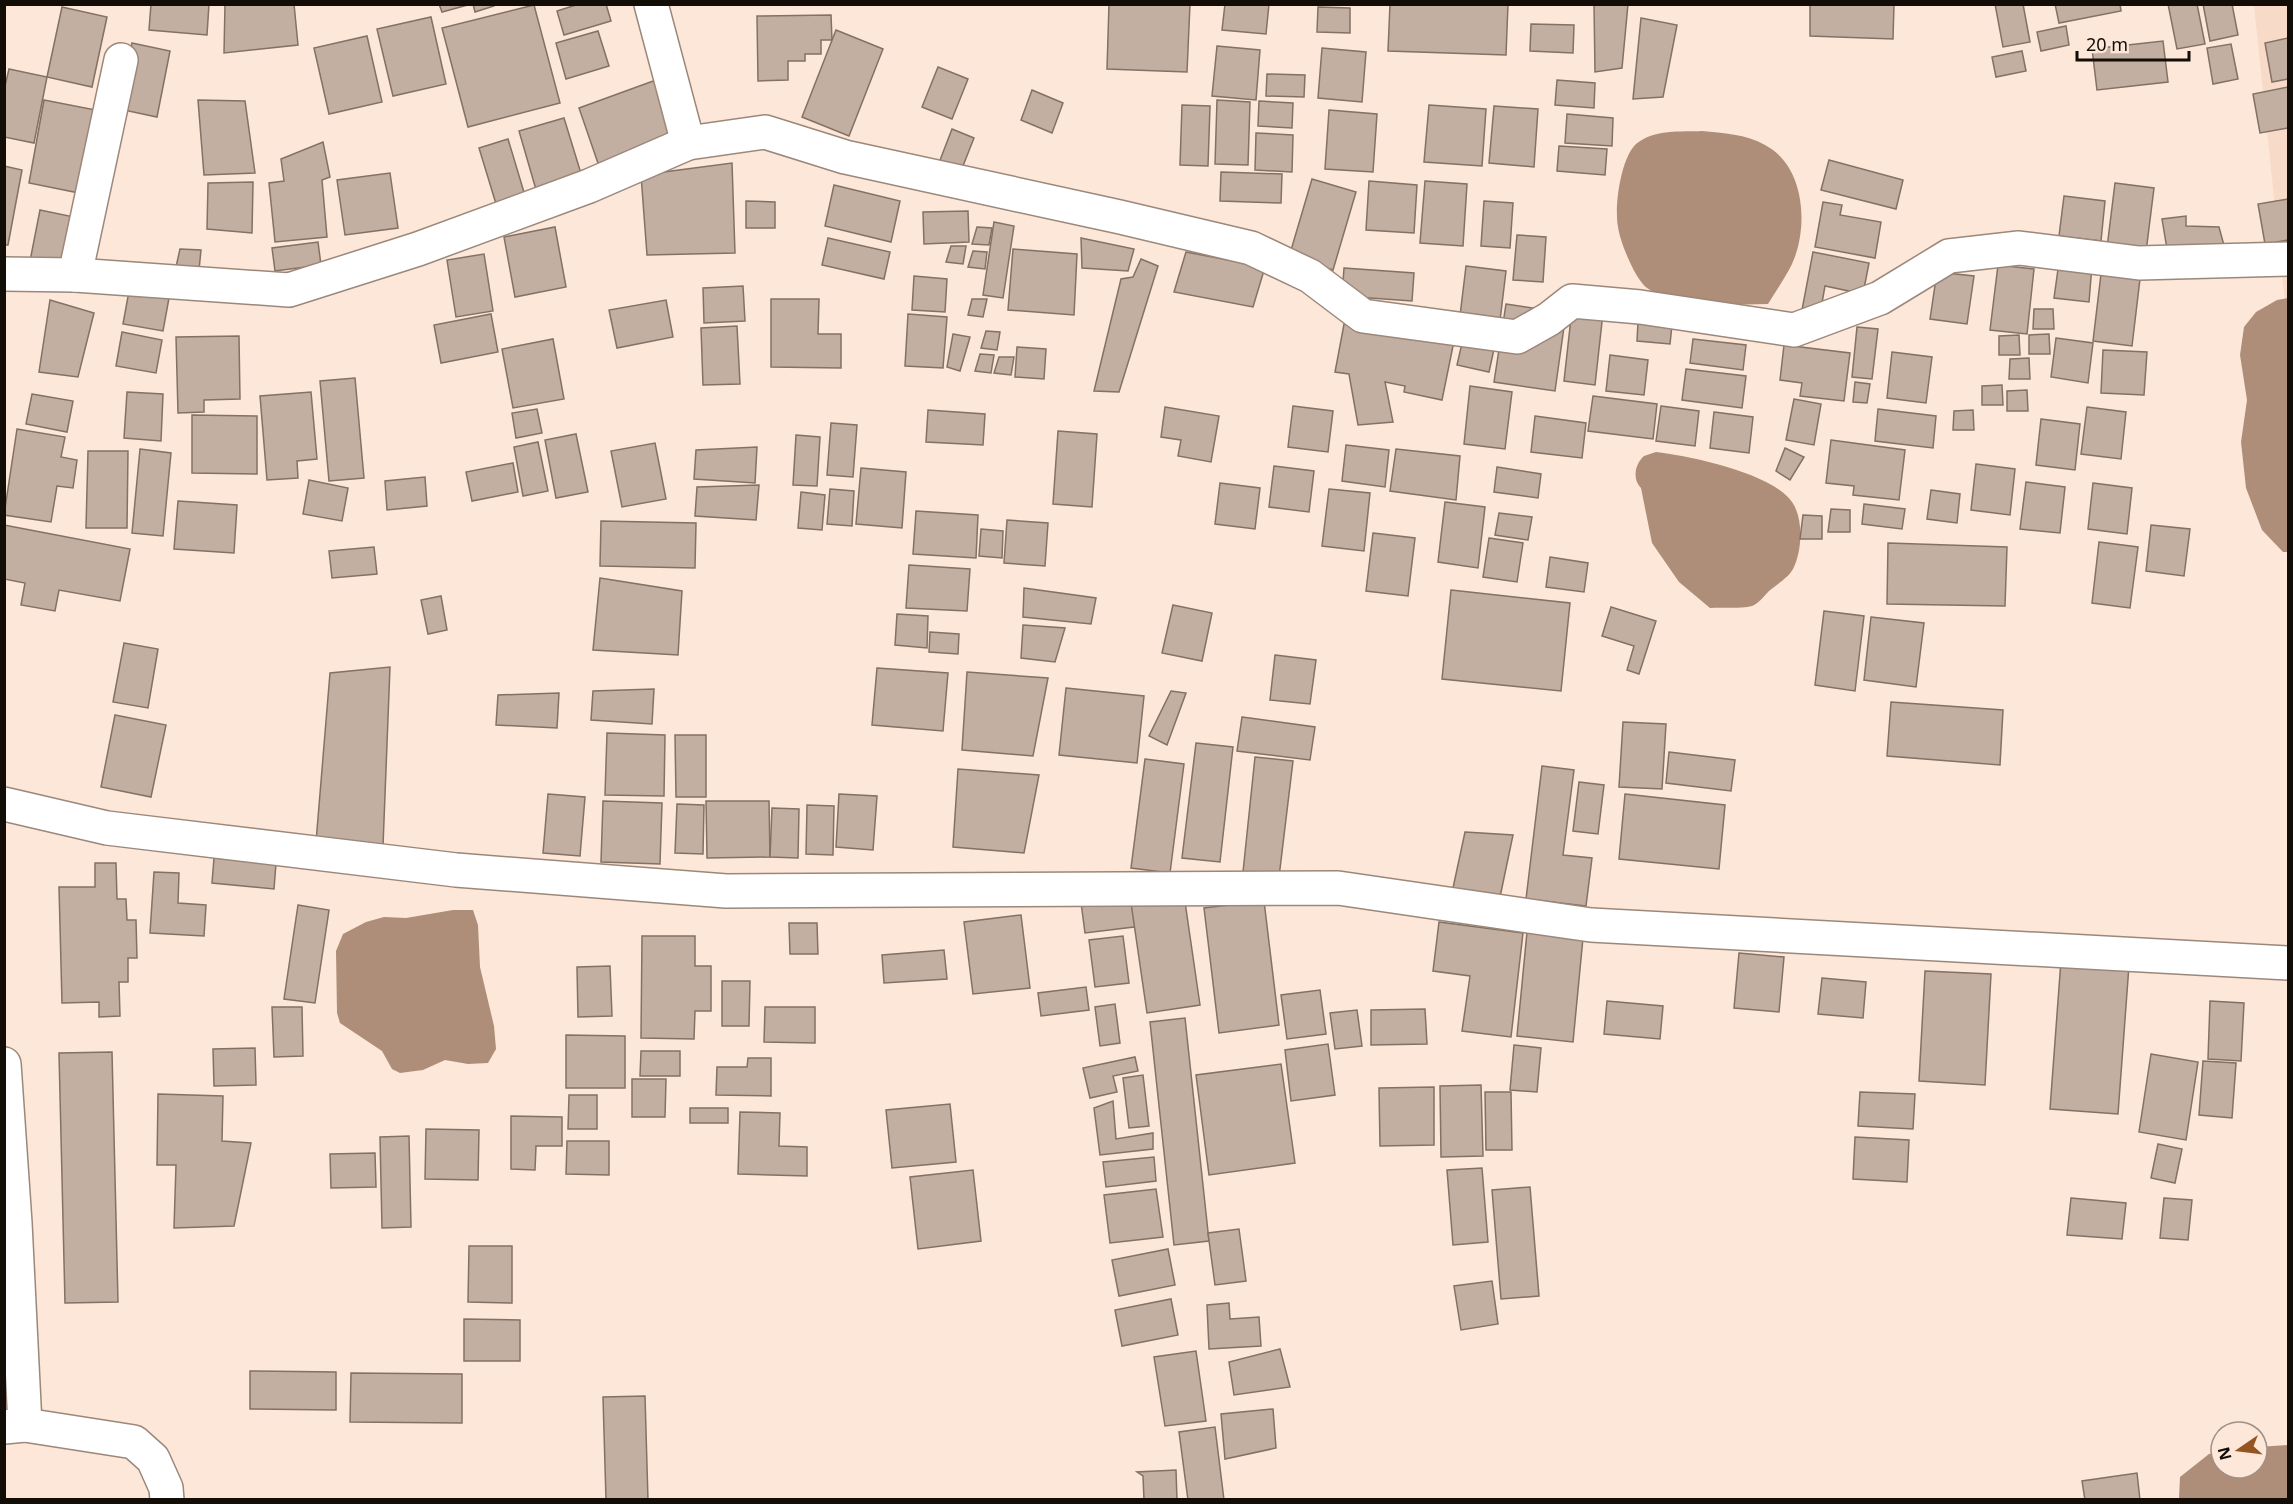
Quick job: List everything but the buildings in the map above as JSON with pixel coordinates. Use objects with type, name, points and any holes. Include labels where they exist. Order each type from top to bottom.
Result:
[{"type":"street","points":[[651,4],[688,143]]},
{"type":"street","points":[[75,275],[121,60]]},
{"type":"street","points":[[4,274],[75,275],[289,290],[429,245],[589,186],[688,143],[765,132],[845,157],[1251,248],[1311,276],[1363,316],[1517,337],[1549,319],[1572,301],[1640,307],[1794,330],[1880,298],[1949,256],[2019,248],[2139,263],[2289,259]]},
{"type":"street","points":[[4,804],[106,828],[130,831],[456,870],[726,891],[1338,888],[1590,925],[2289,963]]},
{"type":"street","points":[[4,1064],[15,1223],[15,1426],[134,1442],[153,1459],[166,1488],[166,1500]]},
{"type":"shaded area","points":[[2254,5],[2288,5],[2288,332]]},
{"type":"shaded area","points":[[1668,132],[1726,133],[1758,141],[1778,155],[1796,182],[1800,198],[1801,233],[1792,264],[1768,304],[1706,305],[1674,300],[1660,295],[1642,283],[1625,251],[1619,234],[1617,207],[1623,171],[1631,151],[1636,144],[1651,136]]},
{"type":"shaded area","points":[[2288,298],[2288,552],[2283,552],[2262,530],[2246,488],[2241,442],[2247,400],[2240,355],[2244,327],[2256,312],[2277,300]]},
{"type":"shaded area","points":[[1656,452],[1689,457],[1749,474],[1782,492],[1792,502],[1800,526],[1800,545],[1796,562],[1788,575],[1759,602],[1752,606],[1710,608],[1679,582],[1652,543],[1636,472],[1638,463],[1644,456]]},
{"type":"shaded area","points":[[453,910],[473,910],[478,925],[480,967],[494,1026],[496,1049],[488,1063],[468,1064],[445,1060],[423,1070],[400,1073],[392,1069],[382,1051],[340,1023],[337,1013],[336,951],[343,934],[366,922],[384,917],[406,918]]},
{"type":"shaded area","points":[[2288,1445],[2288,1499],[2179,1499],[2180,1477],[2209,1454],[2209,1480],[2269,1480],[2269,1446]]}]
